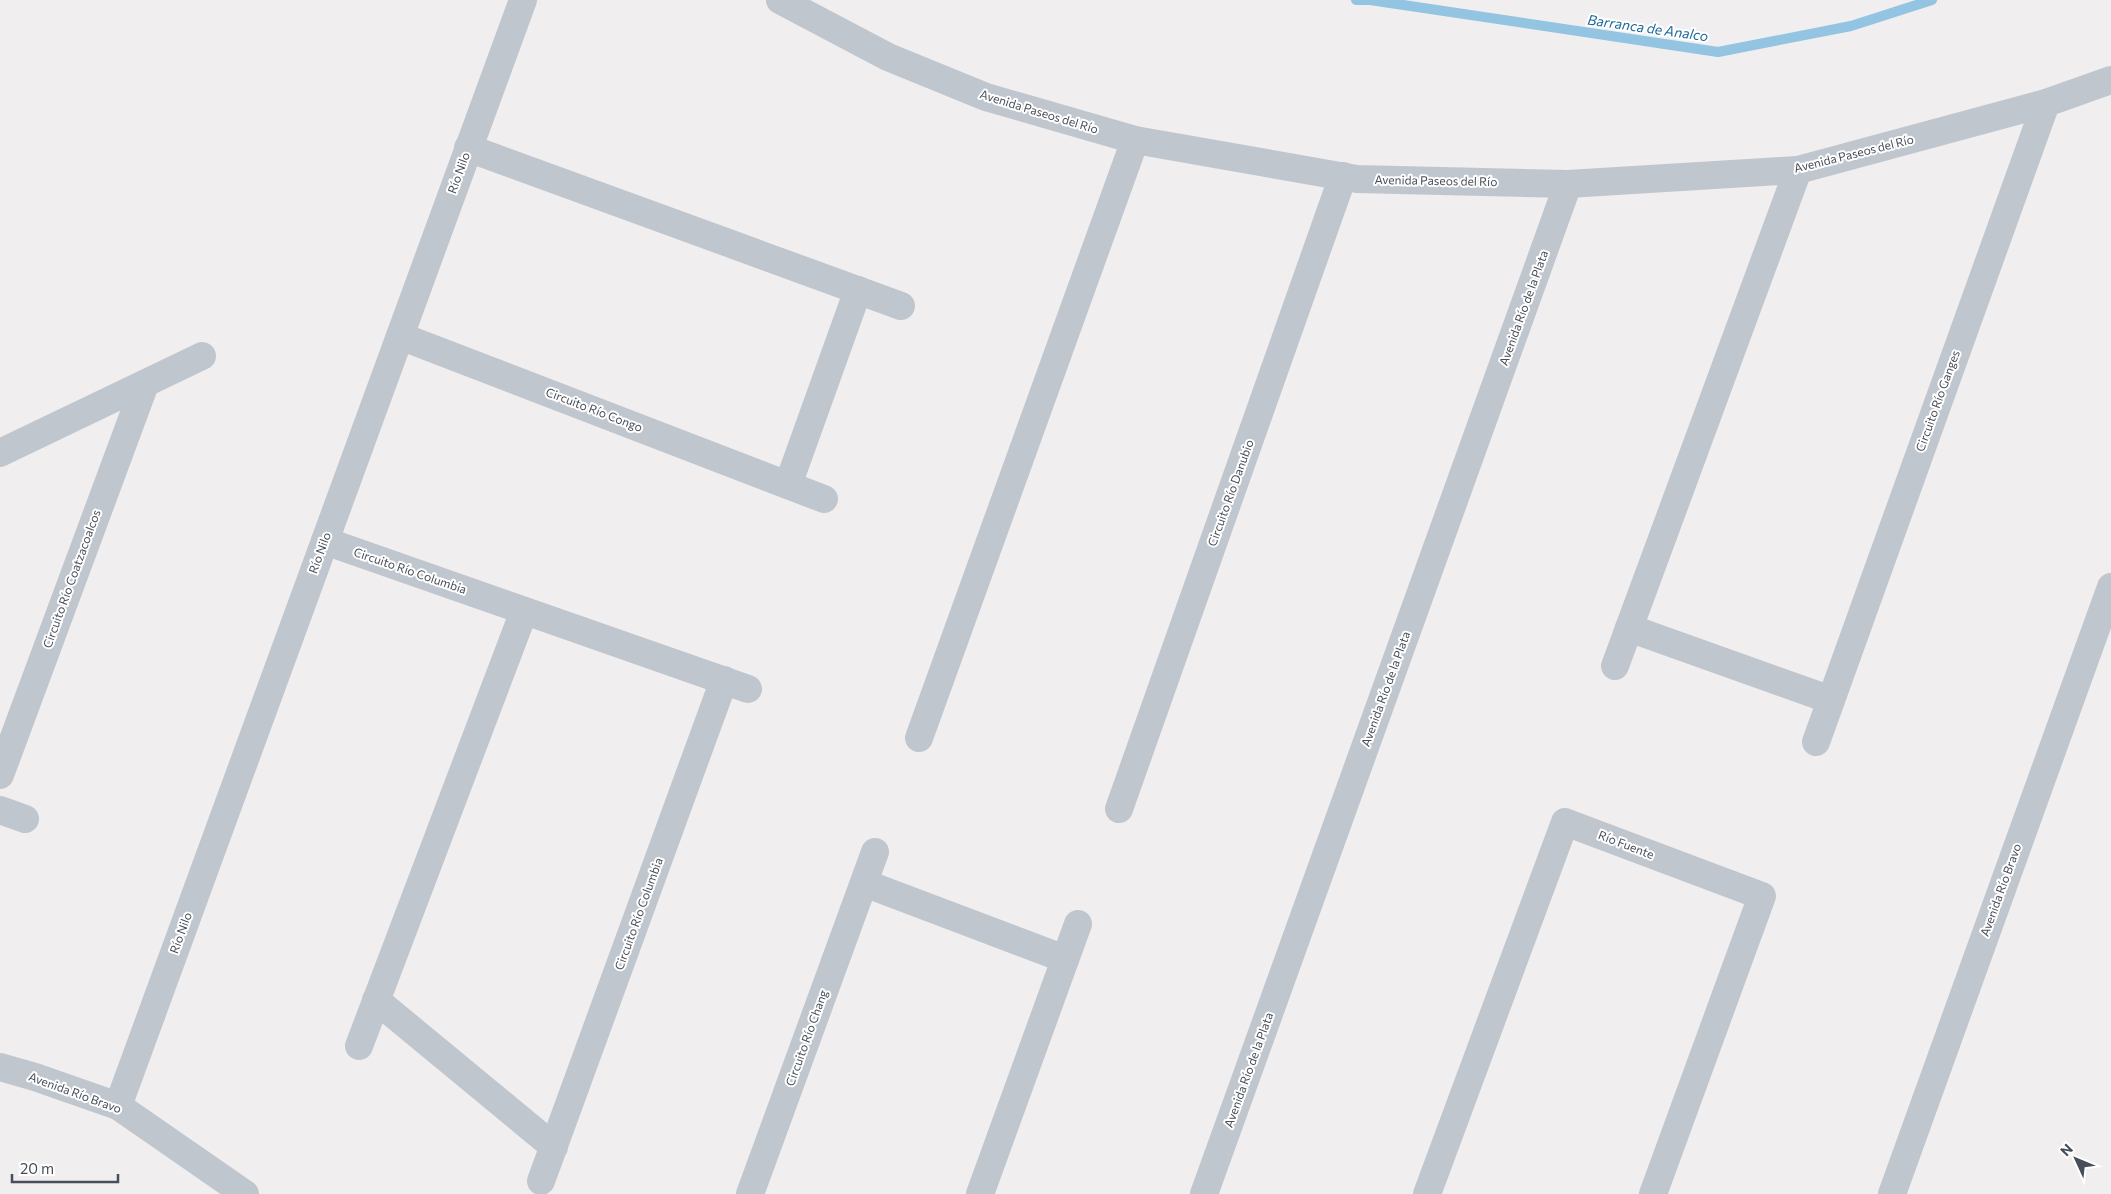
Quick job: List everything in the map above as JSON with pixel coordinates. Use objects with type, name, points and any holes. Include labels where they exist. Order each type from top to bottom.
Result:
[{"type":"street","name":"Río Nilo","points":[[118,1106],[523,0]]},
{"type":"street","name":"Avenida Paseos del Río","points":[[780,0],[888,57],[986,97],[1135,140],[1358,179],[1568,184],[1798,170],[2046,102],[2111,80]]},
{"type":"street","name":"Circuito Río Ganges","points":[[1816,742],[2046,102]]},
{"type":"street","points":[[919,738],[1135,140]]},
{"type":"street","points":[[468,148],[901,306]]},
{"type":"street","points":[[1615,666],[1798,170]]},
{"type":"street","name":"Circuito Río Danubio","points":[[1118,809],[1343,176]]},
{"type":"street","name":"Avenida Río de la Plata","points":[[1204,1194],[1568,184]]},
{"type":"street","points":[[788,485],[858,290]]},
{"type":"street","name":"Circuito Río Congo","points":[[400,336],[824,499]]},
{"type":"street","points":[[0,453],[202,356]]},
{"type":"street","name":"Circuito Río Coatzacoalcos","points":[[0,775],[145,384]]},
{"type":"street","name":"Circuito Río Columbia","points":[[324,541],[736,685],[541,1181]]},
{"type":"street","name":"Avenida Río Bravo","points":[[1892,1194],[2111,587]]},
{"type":"street","points":[[359,1046],[524,611]]},
{"type":"street","points":[[1629,628],[1831,700]]},
{"type":"street","name":"Río Fuente","points":[[1427,1194],[1565,822],[1762,896],[1654,1194]]},
{"type":"street","name":"Circuito Río Chang","points":[[750,1194],[875,852]]},
{"type":"street","points":[[864,883],[1065,959]]},
{"type":"street","points":[[980,1194],[1078,924]]},
{"type":"street","points":[[376,1000],[554,1147]]},
{"type":"street","name":"Avenida Río Bravo","points":[[0,1067],[118,1106],[245,1194]]},
{"type":"waterway","name":"Barranca de Analco","points":[[1356,0],[1370,0],[1718,52],[1851,26],[1932,0]]}]
